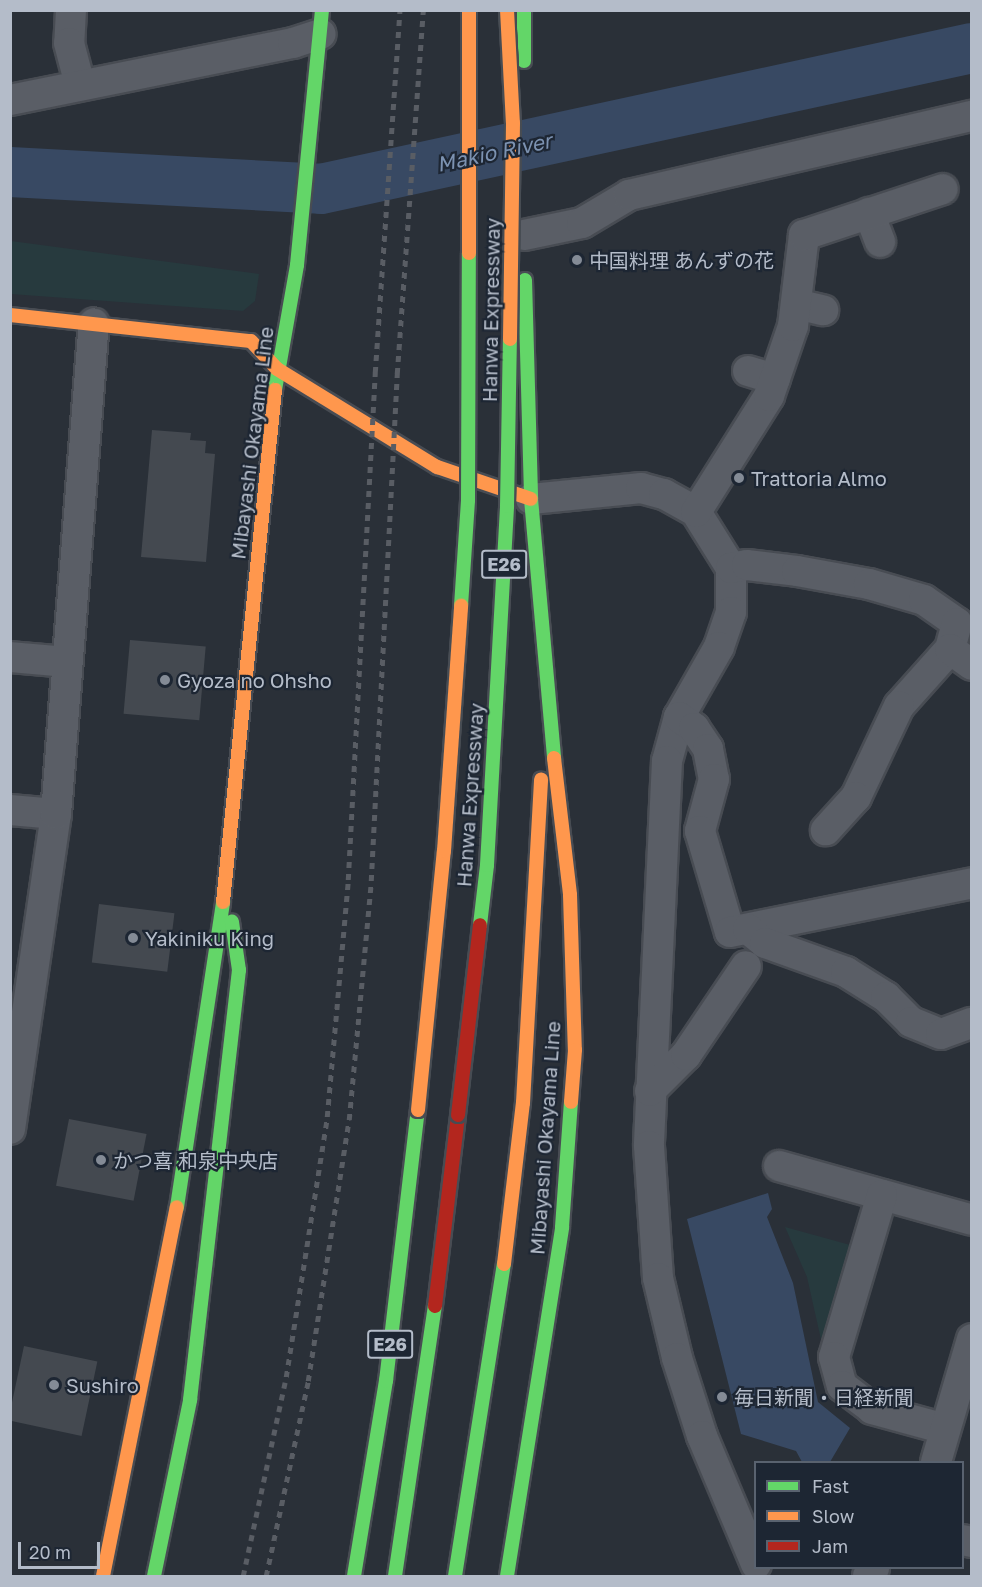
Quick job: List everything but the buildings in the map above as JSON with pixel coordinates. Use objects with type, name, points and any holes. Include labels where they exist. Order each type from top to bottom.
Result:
[{"type":"main road","name":"Hanwa Expressway","points":[[354,1576],[386,1381],[418,1110],[444,851],[468,500],[469,10]]},
{"type":"main road","name":"Hanwa Expressway","points":[[395,1576],[425,1389],[487,864],[507,506],[513,123],[507,10]]},
{"type":"main road","name":"Mibayashi Okayama Line","points":[[507,1576],[562,1227],[575,1050],[570,895],[547,699],[531,499],[524,224],[524,17]]},
{"type":"main road","name":"Mibayashi Okayama Line","points":[[103,1576],[181,1185],[226,881],[277,369],[299,248],[321,36]]},
{"type":"main road","points":[[10,315],[251,341],[277,369],[437,468],[531,499]]},
{"type":"main road","name":"Mibayashi Okayama Line","points":[[454,1576],[507,1242],[523,1103],[547,699]]},
{"type":"main road","name":"Mibayashi Okayama Line","points":[[154,1576],[190,1400],[239,970],[226,881]]},
{"type":"street","points":[[71,10],[69,43],[80,85]]},
{"type":"street","points":[[10,100],[321,36]]},
{"type":"street","points":[[524,224],[582,223],[629,195],[972,116]]},
{"type":"street","points":[[696,512],[769,396],[761,375],[793,326],[810,307],[804,235],[943,189]]},
{"type":"street","points":[[869,213],[880,242]]},
{"type":"street","points":[[11,1127],[22,974],[56,814],[94,323]]},
{"type":"street","points":[[531,499],[641,488],[664,494],[696,512],[731,568],[730,612],[719,647],[679,717],[667,761],[662,812],[650,1091],[652,1214],[664,1301],[676,1358],[702,1436],[754,1561]]},
{"type":"street","points":[[731,568],[747,566],[797,571],[869,584],[924,600],[957,623],[961,657],[899,706],[856,797],[826,830]]},
{"type":"street","points":[[10,657],[67,662]]},
{"type":"street","points":[[679,717],[694,728],[708,749],[714,779],[700,831],[730,932],[972,883]]},
{"type":"street","points":[[10,810],[56,814]]},
{"type":"street","points":[[748,929],[765,944],[846,972],[886,997],[910,1022],[941,1034],[972,1023]]},
{"type":"street","points":[[650,1091],[686,1055],[746,966]]},
{"type":"street","points":[[779,1166],[972,1220]]},
{"type":"street","points":[[882,1195],[834,1357],[842,1386],[872,1409],[945,1429]]},
{"type":"street","points":[[936,1461],[945,1429],[965,1385],[972,1339]]},
{"type":"green space","points":[[11,241],[259,274],[255,301],[243,311],[11,294]]},
{"type":"green space","points":[[785,1227],[854,1246],[824,1353],[807,1277]]},
{"type":"water","points":[[768,1193],[772,1209],[767,1217],[793,1283],[818,1402],[850,1428],[831,1461],[801,1461],[796,1451],[741,1434],[687,1219]]},
{"type":"waterway","name":"Makio River","points":[[10,172],[321,189],[972,48]]},
{"type":"railway","points":[[243,1576],[286,1377],[327,1117],[348,880],[375,373],[400,10]]},
{"type":"railway","points":[[266,1576],[308,1381],[349,1120],[371,881],[397,374],[423,10]]},
{"type":"traffic: fast","points":[[275,390],[297,265],[322,10]]},
{"type":"traffic: fast","points":[[524,10],[524,61]]},
{"type":"traffic: fast","points":[[461,606],[468,500],[469,253]]},
{"type":"traffic: fast","points":[[525,280],[531,499],[554,758]]},
{"type":"traffic: fast","points":[[480,925],[487,865],[507,506],[510,339]]},
{"type":"traffic: fast","points":[[177,1207],[223,902]]},
{"type":"traffic: fast","points":[[154,1576],[190,1400],[239,970],[232,922]]},
{"type":"traffic: fast","points":[[507,1576],[562,1227],[571,1102]]},
{"type":"traffic: fast","points":[[354,1576],[386,1381],[418,1110]]},
{"type":"traffic: fast","points":[[455,1576],[504,1264]]},
{"type":"traffic: fast","points":[[395,1576],[435,1306]]},
{"type":"traffic: slow","points":[[469,10],[469,253]]},
{"type":"traffic: slow","points":[[507,10],[513,123],[510,339]]},
{"type":"traffic: slow","points":[[10,315],[251,341],[277,369],[437,467],[531,499]]},
{"type":"traffic: slow","points":[[223,902],[275,390]]},
{"type":"traffic: slow","points":[[418,1110],[444,851],[461,606]]},
{"type":"traffic: slow","points":[[554,758],[570,895],[575,1050],[571,1102]]},
{"type":"traffic: slow","points":[[504,1264],[523,1103],[541,779]]},
{"type":"traffic: slow","points":[[103,1576],[177,1207]]},
{"type":"traffic: jam","points":[[458,1115],[480,925]]},
{"type":"traffic: jam","points":[[435,1306],[458,1115]]},
{"type":"place","name":"中国料理 あんずの花","points":[[577,260]]},
{"type":"place","name":"Trattoria Almo","points":[[739,478]]},
{"type":"place","name":"Gyoza no Ohsho","points":[[165,680]]},
{"type":"place","name":"Yakiniku King","points":[[133,938]]},
{"type":"place","name":"かつ喜 和泉中央店","points":[[101,1160]]},
{"type":"place","name":"Sushiro","points":[[54,1385]]},
{"type":"place","name":"毎日新聞・日経新聞","points":[[722,1397]]}]
